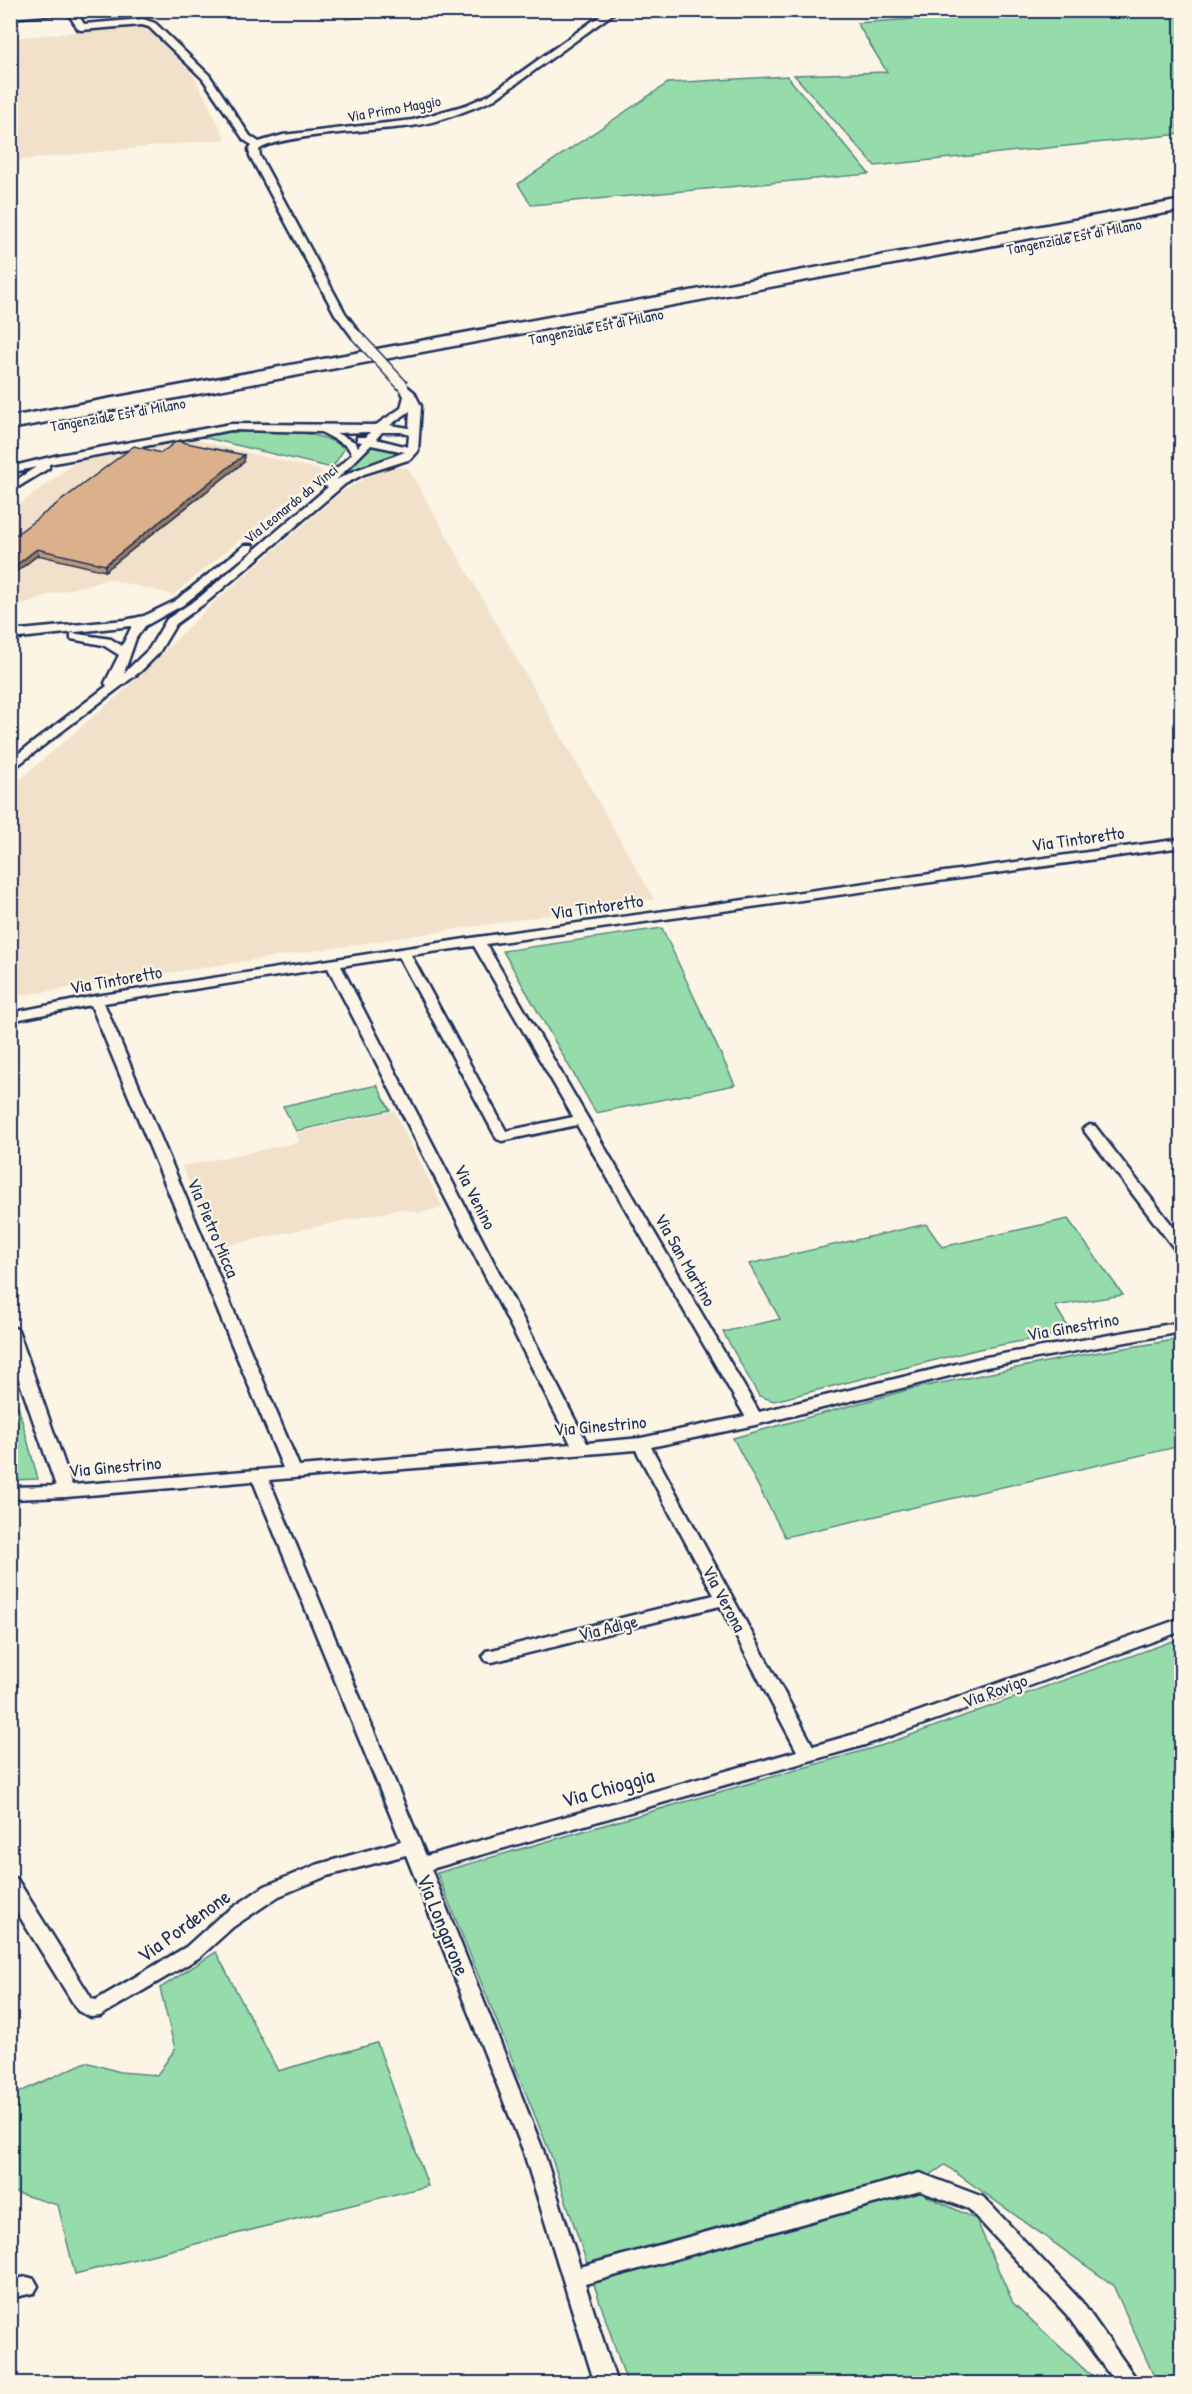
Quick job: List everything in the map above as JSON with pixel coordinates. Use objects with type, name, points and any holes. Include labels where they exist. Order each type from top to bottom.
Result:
[{"type":"highway","points":[[1084,223],[1182,199]]},
{"type":"highway","name":"Tangenziale Est di Milano","points":[[292,370],[1182,205]]},
{"type":"highway","name":"Tangenziale Est di Milano","points":[[10,435],[1182,217]]},
{"type":"highway","points":[[10,416],[292,370]]},
{"type":"highway","points":[[10,423],[292,370]]},
{"type":"street","points":[[10,16],[70,10],[81,27],[143,22],[152,25],[206,77],[247,138],[258,145],[254,153],[340,314],[406,390],[416,406],[413,451],[317,429]]},
{"type":"street","name":"Via Primo Maggio","points":[[258,145],[283,138],[414,123],[469,107],[492,97],[614,10]]},
{"type":"street","name":"Via Leonardo da Vinci","points":[[108,689],[122,663],[124,653],[140,626],[179,603],[322,487],[358,454],[380,427],[406,409],[406,390]]},
{"type":"street","points":[[10,470],[79,454],[231,427],[277,426],[317,429],[380,427],[403,429],[415,434]]},
{"type":"street","points":[[317,429],[351,444],[358,454]]},
{"type":"street","name":"Via Leonardo da Vinci","points":[[10,766],[137,668],[154,651],[176,617],[204,599],[341,482],[360,472],[407,456],[413,451]]},
{"type":"street","points":[[10,489],[37,470],[79,454]]},
{"type":"street","points":[[10,636],[75,636],[140,626],[176,617]]},
{"type":"street","points":[[10,636],[116,626],[140,626],[154,633],[160,641]]},
{"type":"street","points":[[75,636],[107,642],[124,653]]},
{"type":"street","name":"Via Tintoretto","points":[[13,1017],[96,1000],[478,941],[1182,843]]},
{"type":"street","name":"Via San Martino","points":[[478,941],[755,1419]]},
{"type":"street","points":[[403,953],[502,1136],[581,1120]]},
{"type":"street","name":"Via Venino","points":[[333,964],[581,1448]]},
{"type":"street","name":"Via Pietro Micca","points":[[96,1000],[293,1471]]},
{"type":"street","points":[[1090,1129],[1182,1249]]},
{"type":"street","name":"Via Ginestrino","points":[[10,1493],[66,1491],[640,1444],[755,1419],[981,1363],[1182,1327]]},
{"type":"street","points":[[10,1330],[66,1491]]},
{"type":"street","name":"Via Verona","points":[[640,1444],[808,1754]]},
{"type":"street","name":"Via Longarone","points":[[259,1475],[420,1865],[533,2150],[606,2384]]},
{"type":"street","name":"Via Adige","points":[[492,1656],[724,1599]]},
{"type":"street","name":"Via Rovigo","points":[[808,1754],[859,1740],[1182,1624]]},
{"type":"street","name":"Via Chioggia","points":[[420,1865],[808,1754]]},
{"type":"street","name":"Via Pordenone","points":[[10,1884],[81,1999],[91,2009],[107,2005],[193,1952],[226,1922],[272,1891],[323,1870],[411,1845]]},
{"type":"street","points":[[573,2278],[920,2182],[976,2203],[1074,2307],[1130,2384]]},
{"type":"shaded area","points":[[129,27],[149,28],[194,76],[226,139],[11,161],[11,38]]},
{"type":"shaded area","points":[[189,438],[324,471],[173,595],[108,579],[45,596],[11,609],[11,511],[77,461]]},
{"type":"shaded area","points":[[392,467],[408,468],[654,899],[11,997],[11,787],[123,691],[211,605],[341,492],[371,475]]},
{"type":"shaded area","points":[[394,1111],[443,1208],[419,1213],[401,1209],[218,1247],[182,1166],[299,1142],[296,1133]]},
{"type":"green space","points":[[344,10],[451,10],[451,11],[346,19]]},
{"type":"green space","points":[[1033,11],[1181,11],[1181,134],[875,166],[794,75],[887,72],[857,23]]},
{"type":"green space","points":[[787,76],[869,174],[531,205],[518,184],[668,83]]},
{"type":"green space","points":[[246,430],[310,434],[345,448],[332,468],[198,436]]},
{"type":"green space","points":[[374,445],[403,455],[376,462],[349,474],[345,472]]},
{"type":"green space","points":[[662,928],[735,1085],[596,1113],[503,951]]},
{"type":"green space","points":[[377,1085],[390,1110],[296,1131],[283,1106]]},
{"type":"green space","points":[[1068,1219],[1123,1295],[1055,1306],[1071,1332],[979,1349],[774,1401],[759,1396],[723,1332],[780,1319],[749,1264],[926,1224],[942,1247]]},
{"type":"green space","points":[[1181,1339],[1181,1446],[785,1537],[733,1438],[911,1389],[1076,1356]]},
{"type":"green space","points":[[10,1406],[18,1406],[38,1479],[11,1480]]},
{"type":"green space","points":[[1181,1638],[1181,2383],[1157,2383],[1113,2285],[945,2165],[920,2182],[927,2196],[976,2219],[1013,2303],[1099,2383],[627,2383],[550,2153],[437,1873],[883,1745]]},
{"type":"green space","points":[[216,1952],[278,2071],[377,2043],[428,2186],[75,2274],[58,2205],[13,2192],[11,2096],[86,2062],[120,2072],[157,2075],[175,2049],[160,1988]]},
{"type":"building","points":[[177,441],[244,455],[105,565],[37,549],[15,566],[10,565],[10,539],[134,446],[161,453]]}]
